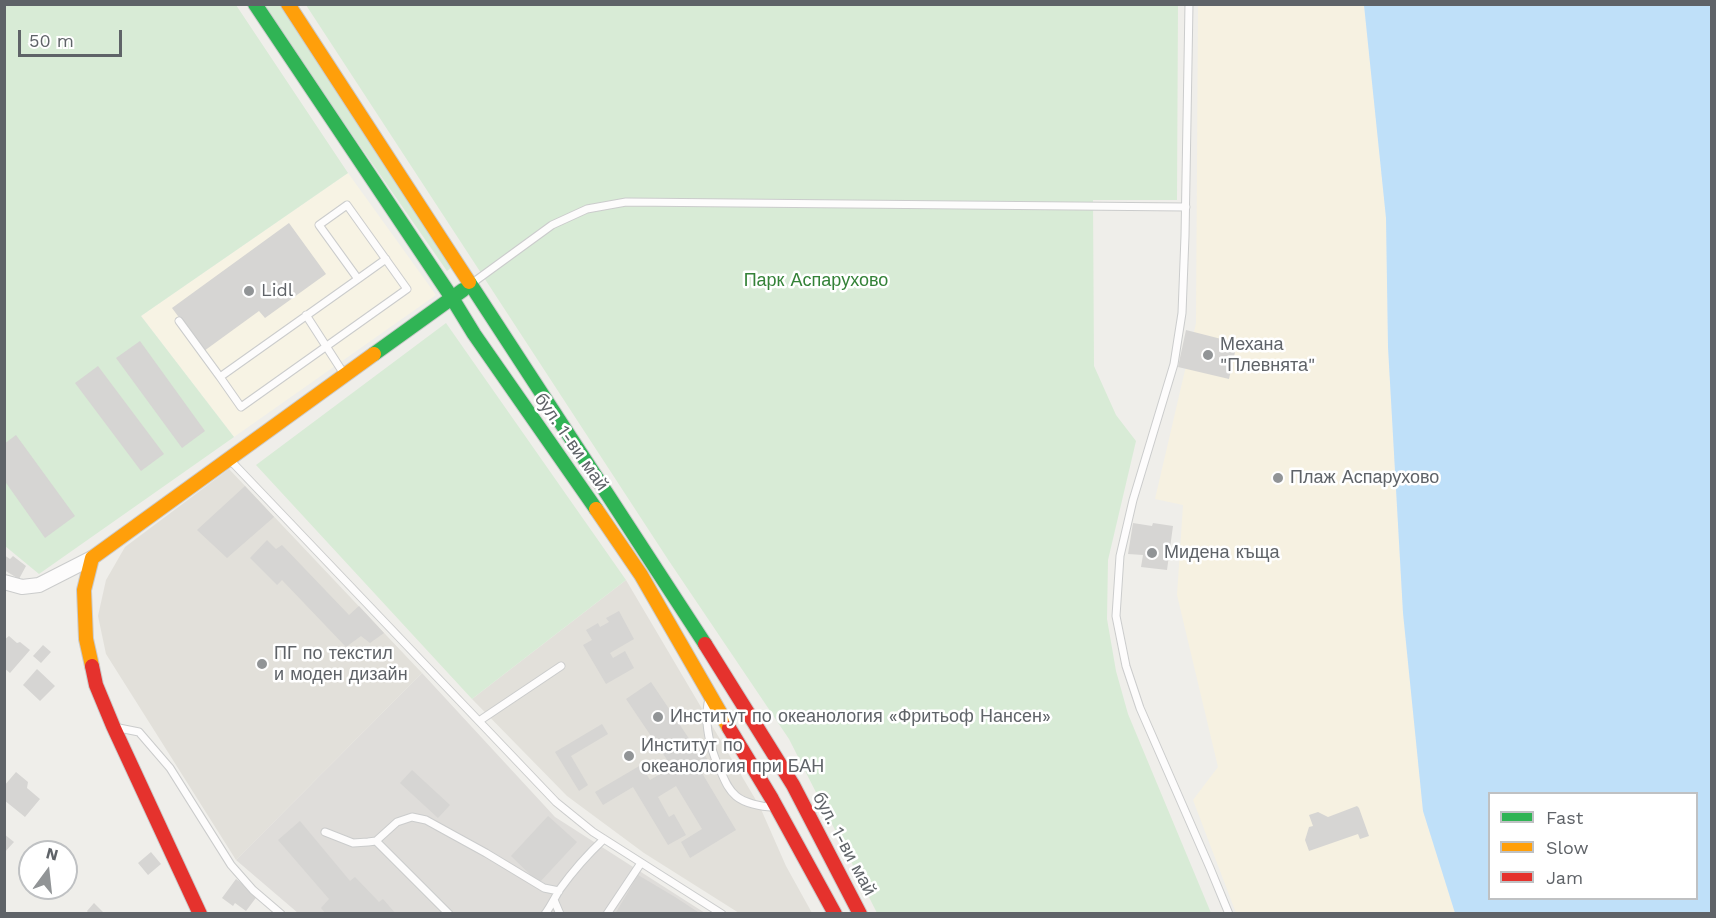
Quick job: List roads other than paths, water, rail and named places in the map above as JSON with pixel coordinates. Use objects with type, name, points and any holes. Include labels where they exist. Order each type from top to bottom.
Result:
[{"type":"main road","name":"бул. 1-ви май","points":[[255,4],[474,334],[641,575],[776,806],[835,914]]},
{"type":"main road","name":"бул. 1-ви май","points":[[288,4],[734,688],[793,785],[860,914]]},
{"type":"main road","points":[[200,914],[96,685],[86,639],[84,590],[92,558],[470,285]]},
{"type":"street","points":[[4,582],[22,587],[39,585],[92,558]]},
{"type":"lane","points":[[1189,4],[1182,313],[1174,364],[1133,500],[1120,556],[1116,616],[1126,666],[1140,708],[1229,914]]},
{"type":"lane","points":[[470,285],[552,225],[587,209],[626,202],[1186,207]]},
{"type":"lane","points":[[178,321],[241,407],[407,289],[347,205],[319,225],[358,279]]},
{"type":"lane","points":[[220,377],[386,259]]},
{"type":"lane","points":[[306,315],[345,375]]},
{"type":"lane","points":[[229,459],[556,802],[593,832],[722,914]]},
{"type":"lane","points":[[479,721],[561,666]]},
{"type":"lane","points":[[709,694],[706,716],[708,739],[729,789],[738,798],[765,807],[776,806]]},
{"type":"lane","points":[[113,726],[139,732],[170,768],[231,865],[253,890],[281,914]]},
{"type":"lane","points":[[325,832],[353,843],[376,841],[397,822],[412,818],[426,820],[544,888],[559,891]]},
{"type":"lane","points":[[545,914],[559,891],[591,850],[604,839]]},
{"type":"lane","points":[[376,841],[449,914]]},
{"type":"lane","points":[[607,914],[641,863]]},
{"type":"lane","points":[[554,900],[561,914]]},
{"type":"water","points":[[1364,5],[1711,5],[1711,913],[1455,913],[1423,811],[1403,613],[1388,347],[1386,218]]},
{"type":"place","name":"Lidl","points":[[249,291]]},
{"type":"place","name":"Механа \"Плевнята\"","points":[[1208,355]]},
{"type":"place","name":"Плаж Аспарухово","points":[[1278,478]]},
{"type":"place","name":"Мидена къща","points":[[1152,553]]},
{"type":"place","name":"ПГ по текстил и моден дизайн","points":[[262,664]]},
{"type":"place","name":"Институт по океанология «Фритьоф Нансен»","points":[[658,717]]},
{"type":"place","name":"Институт по океанология при БАН","points":[[629,756]]},
{"type":"park label","name":"Парк Аспарухово","points":[[816,281]]}]
